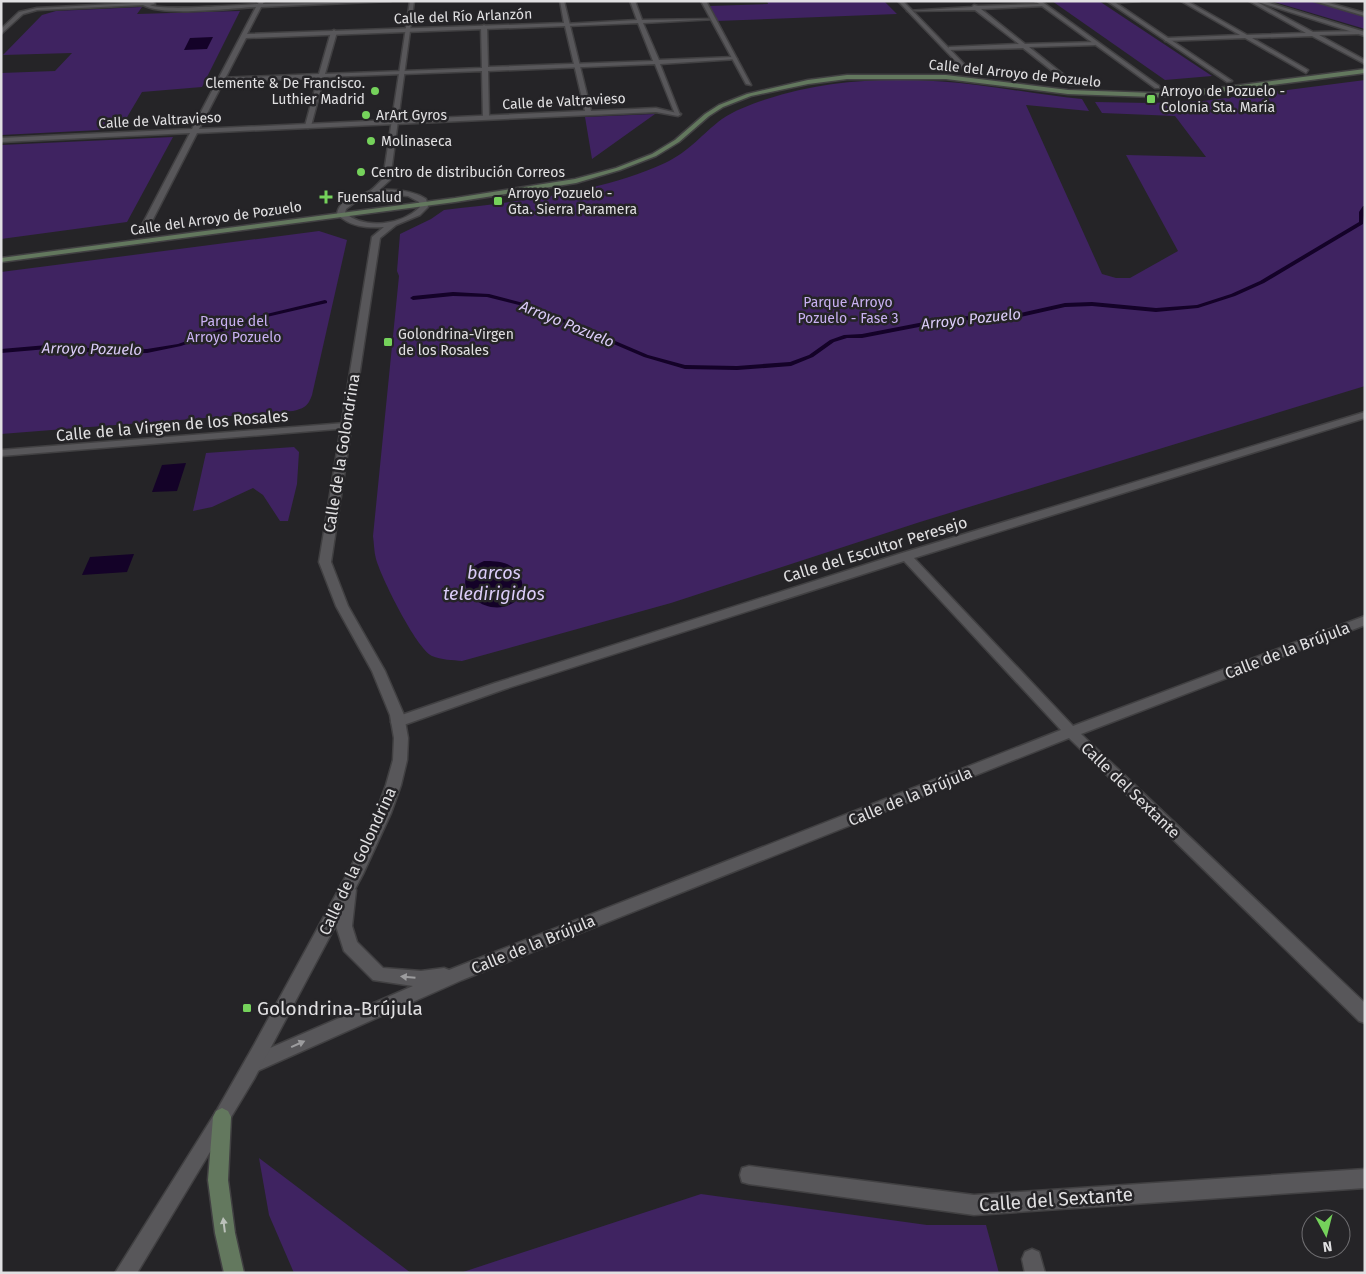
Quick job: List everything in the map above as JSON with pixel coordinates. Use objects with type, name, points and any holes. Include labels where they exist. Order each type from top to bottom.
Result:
[{"type":"main road","name":"Calle del Arroyo de Pozuelo","points":[[1,260],[556,185],[618,169],[666,148],[721,106],[749,95],[782,86],[818,81],[896,75],[946,76],[1068,92],[1154,96],[1202,92],[1365,71]]},
{"type":"main road","points":[[222,1117],[218,1180],[225,1233],[234,1273]]},
{"type":"street","points":[[1,32],[21,13],[43,8],[201,1]]},
{"type":"street","points":[[145,4],[152,8],[172,9],[261,4],[389,1]]},
{"type":"street","points":[[372,193],[386,180],[412,1]]},
{"type":"street","points":[[562,1],[588,113]]},
{"type":"street","points":[[632,1],[656,62]]},
{"type":"street","points":[[703,1],[749,84]]},
{"type":"street","points":[[900,1],[949,49],[967,70]]},
{"type":"street","points":[[968,1],[1072,84]]},
{"type":"street","points":[[1037,1],[1157,87]]},
{"type":"street","points":[[1110,2],[1138,1]]},
{"type":"street","points":[[1184,1],[1306,70]]},
{"type":"street","points":[[1251,1],[1365,62]]},
{"type":"street","points":[[1258,1],[1365,34]]},
{"type":"street","points":[[1316,1],[1365,16]]},
{"type":"street","points":[[1110,2],[1229,81]]},
{"type":"street","points":[[145,227],[193,131],[261,4]]},
{"type":"street","points":[[909,11],[1043,5]]},
{"type":"street","name":"Calle del Río Arlanzón","points":[[244,36],[713,19]]},
{"type":"street","points":[[484,27],[486,117]]},
{"type":"street","points":[[308,126],[334,32]]},
{"type":"street","points":[[1167,40],[1358,32]]},
{"type":"street","points":[[949,49],[1095,43]]},
{"type":"street","points":[[220,80],[734,59]]},
{"type":"street","name":"Calle de Valtravieso","points":[[1,140],[656,110],[678,114],[656,62]]},
{"type":"street","points":[[386,180],[397,192]]},
{"type":"street","points":[[397,192],[416,196],[424,203],[424,207],[417,215],[394,223],[366,225],[350,221],[341,214],[342,208],[349,201],[372,193],[397,192]]},
{"type":"street","points":[[366,225],[376,237],[394,223]]},
{"type":"street","name":"Calle de la Golondrina","points":[[125,1273],[253,1064],[348,887],[392,794],[402,750],[398,722],[367,650],[329,580],[325,562],[376,237]]},
{"type":"street","name":"Calle del Escultor Peresejo","points":[[398,722],[500,686],[906,556],[1364,416]]},
{"type":"street","name":"Calle de la Virgen de los Rosales","points":[[1,453],[345,426]]},
{"type":"street","name":"Calle del Sextante","points":[[906,556],[1071,732],[1365,1015]]},
{"type":"street","name":"Calle de la Brújula","points":[[253,1064],[456,975],[1071,732],[1365,620]]},
{"type":"street","name":"Calle de la Brújula","points":[[348,887],[344,926],[350,946],[379,975],[421,979],[456,975]]},
{"type":"street","name":"Calle del Sextante","points":[[748,1175],[974,1205],[1365,1178]]},
{"type":"green space","points":[[767,1],[884,1],[897,14],[716,21],[708,6],[768,4]]},
{"type":"green space","points":[[1052,1],[1099,1],[1212,76],[1165,80]]},
{"type":"green space","points":[[1271,1],[1311,1],[1365,17],[1365,29]]},
{"type":"green space","points":[[142,7],[137,14],[240,11],[202,87],[142,92],[120,129],[1,135],[1,73],[55,71],[72,53],[3,55],[42,15],[56,11]]},
{"type":"green space","name":"Parque Arroyo Pozuelo - Fase 3","points":[[1365,80],[1365,386],[920,522],[671,603],[462,661],[432,656],[417,640],[400,611],[379,568],[375,556],[373,536],[399,276],[397,271],[400,234],[431,219],[444,210],[557,195],[639,174],[665,163],[682,153],[727,116],[767,99],[792,92],[818,86],[871,81],[951,82],[1082,99],[1089,111],[1026,105],[1102,274],[1116,278],[1130,278],[1178,251],[1126,155],[1206,157],[1175,116],[1102,113],[1095,102],[1203,101]]},
{"type":"green space","points":[[655,114],[592,159],[585,117]]},
{"type":"green space","points":[[173,137],[127,222],[1,239],[1,145]]},
{"type":"green space","name":"Parque del Arroyo Pozuelo","points":[[319,231],[347,240],[312,395],[309,402],[303,408],[293,411],[1,434],[1,272]]},
{"type":"green space","points":[[294,447],[299,452],[297,484],[288,521],[280,521],[263,495],[253,488],[212,507],[193,511],[206,453]]},
{"type":"green space","points":[[259,1158],[411,1273],[294,1273],[269,1215]]},
{"type":"green space","points":[[701,1194],[927,1225],[986,1225],[999,1273],[460,1273]]},
{"type":"water","points":[[213,37],[207,49],[184,50],[190,38]]},
{"type":"water","points":[[186,463],[177,491],[152,492],[162,465]]},
{"type":"water","points":[[134,554],[127,572],[82,575],[90,557]]},
{"type":"water","name":"barcos teledirigidos","points":[[484,561],[504,563],[517,571],[522,582],[522,588],[518,599],[513,603],[501,607],[490,607],[471,596],[466,587],[466,578],[471,569]]},
{"type":"waterway","name":"Arroyo Pozuelo","points":[[413,298],[453,294],[487,295],[529,306],[646,356],[685,367],[737,368],[791,364],[811,356],[832,341],[846,336],[862,336],[950,319],[1016,316],[1065,305],[1092,304],[1156,310],[1198,306],[1233,295],[1262,282],[1361,223],[1361,212],[1365,207]]},
{"type":"waterway","name":"Arroyo Pozuelo","points":[[1,351],[59,346],[104,352],[147,351],[179,345],[256,318],[325,302]]},
{"type":"place","name":"Clemente & De Francisco. Luthier Madrid","points":[[375,91]]},
{"type":"place","name":"Arroyo de Pozuelo - Colonia Sta. María","points":[[1151,99]]},
{"type":"place","name":"ArArt Gyros","points":[[366,115]]},
{"type":"place","name":"Molinaseca","points":[[371,141]]},
{"type":"place","name":"Centro de distribución Correos","points":[[361,172]]},
{"type":"place","name":"Fuensalud","points":[[326,197]]},
{"type":"place","name":"Arroyo Pozuelo - Gta. Sierra Paramera","points":[[498,201]]},
{"type":"place","name":"Golondrina-Virgen de los Rosales","points":[[388,342]]},
{"type":"place","name":"Golondrina-Brújula","points":[[247,1008]]}]
